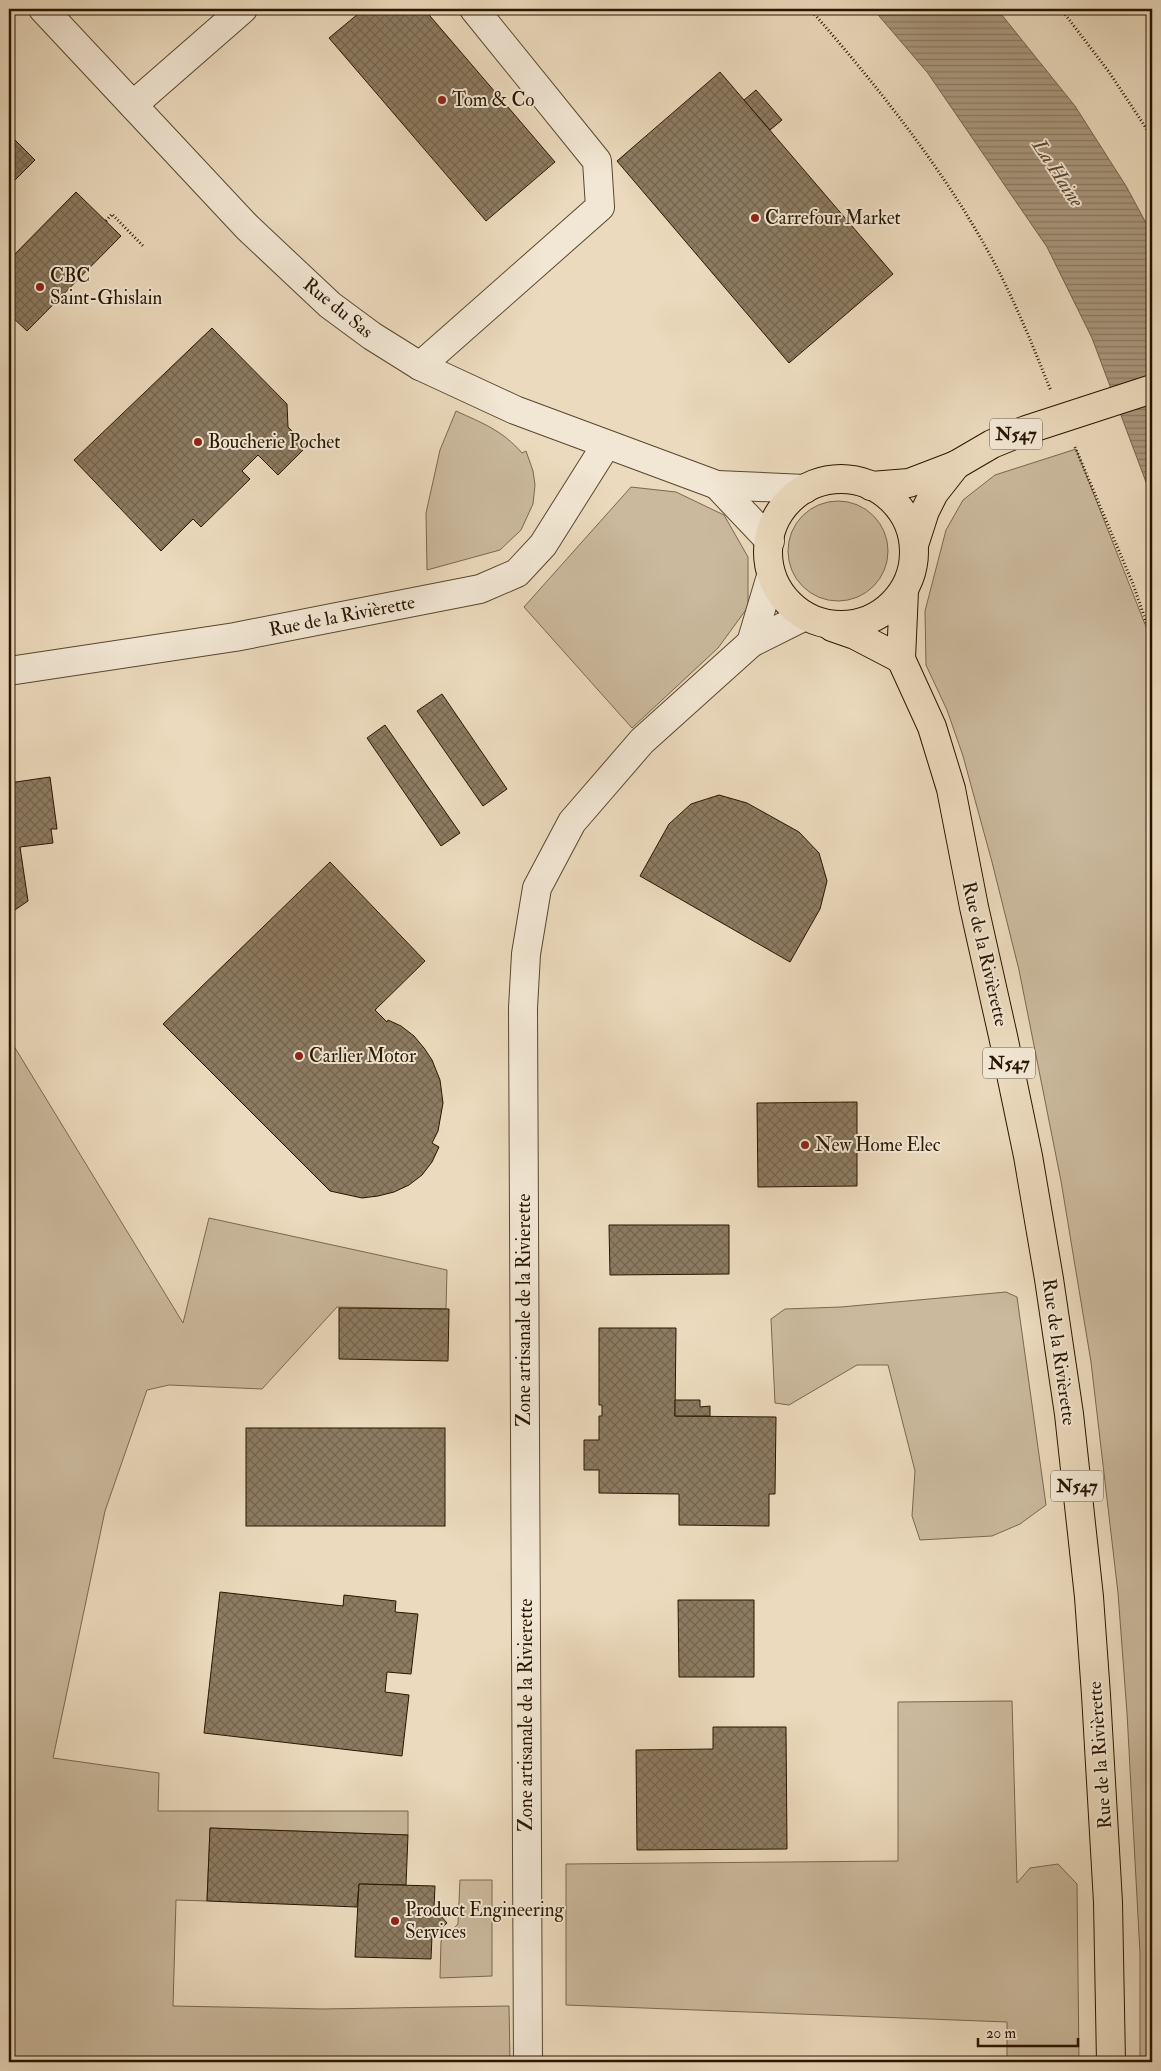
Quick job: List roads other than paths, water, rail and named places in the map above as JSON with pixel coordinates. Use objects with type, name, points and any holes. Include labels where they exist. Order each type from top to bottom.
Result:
[{"type":"main road","name":"N547","points":[[871,486],[909,482],[956,465],[992,444],[1071,414],[1152,389]]},
{"type":"main road","name":"N547","points":[[914,545],[925,511],[934,493],[956,465]]},
{"type":"main road","points":[[815,620],[845,626],[868,621],[889,609],[904,591],[913,569],[914,545],[908,522],[895,502],[878,489],[858,481],[837,479],[816,483],[805,489],[782,508],[771,530],[768,553],[771,576],[783,597],[800,614],[815,620],[855,634],[901,659]]},
{"type":"main road","name":"Rue de la Rivièrette","points":[[904,591],[901,659],[932,728],[951,789],[1026,1147],[1058,1336],[1069,1414],[1089,1597],[1108,1902],[1111,2062]]},
{"type":"street","name":"Rue du Sas","points":[[43,9],[247,227],[330,304],[372,336],[420,366],[516,410],[717,485],[805,489]]},
{"type":"street","points":[[133,105],[243,9]]},
{"type":"street","points":[[420,366],[600,207],[597,161],[474,9]]},
{"type":"street","name":"Rue de la Rivièrette","points":[[9,672],[235,637],[480,589],[517,573],[544,545],[606,445]]},
{"type":"street","name":"Rue du Sas","points":[[717,485],[770,541]]},
{"type":"street","points":[[751,643],[771,576]]},
{"type":"street","name":"Zone artisanale de la Rivierette","points":[[528,2062],[523,1069],[526,954],[537,888],[572,822],[642,741],[751,643],[815,620]]},
{"type":"water","name":"La Haine","points":[[873,9],[997,9],[1075,106],[1126,186],[1152,234],[1152,498],[1092,338],[1047,247],[927,72]]},
{"type":"place","name":"Tom & Co","points":[[442,100]]},
{"type":"place","name":"Carrefour Market","points":[[755,218]]},
{"type":"place","name":"CBC Saint-Ghislain","points":[[40,287]]},
{"type":"place","name":"Boucherie Pochet","points":[[198,442]]},
{"type":"place","name":"Carlier Motor","points":[[299,1056]]},
{"type":"place","name":"New Home Elec","points":[[805,1145]]},
{"type":"place","name":"Product Engineering Services","points":[[395,1921]]}]
